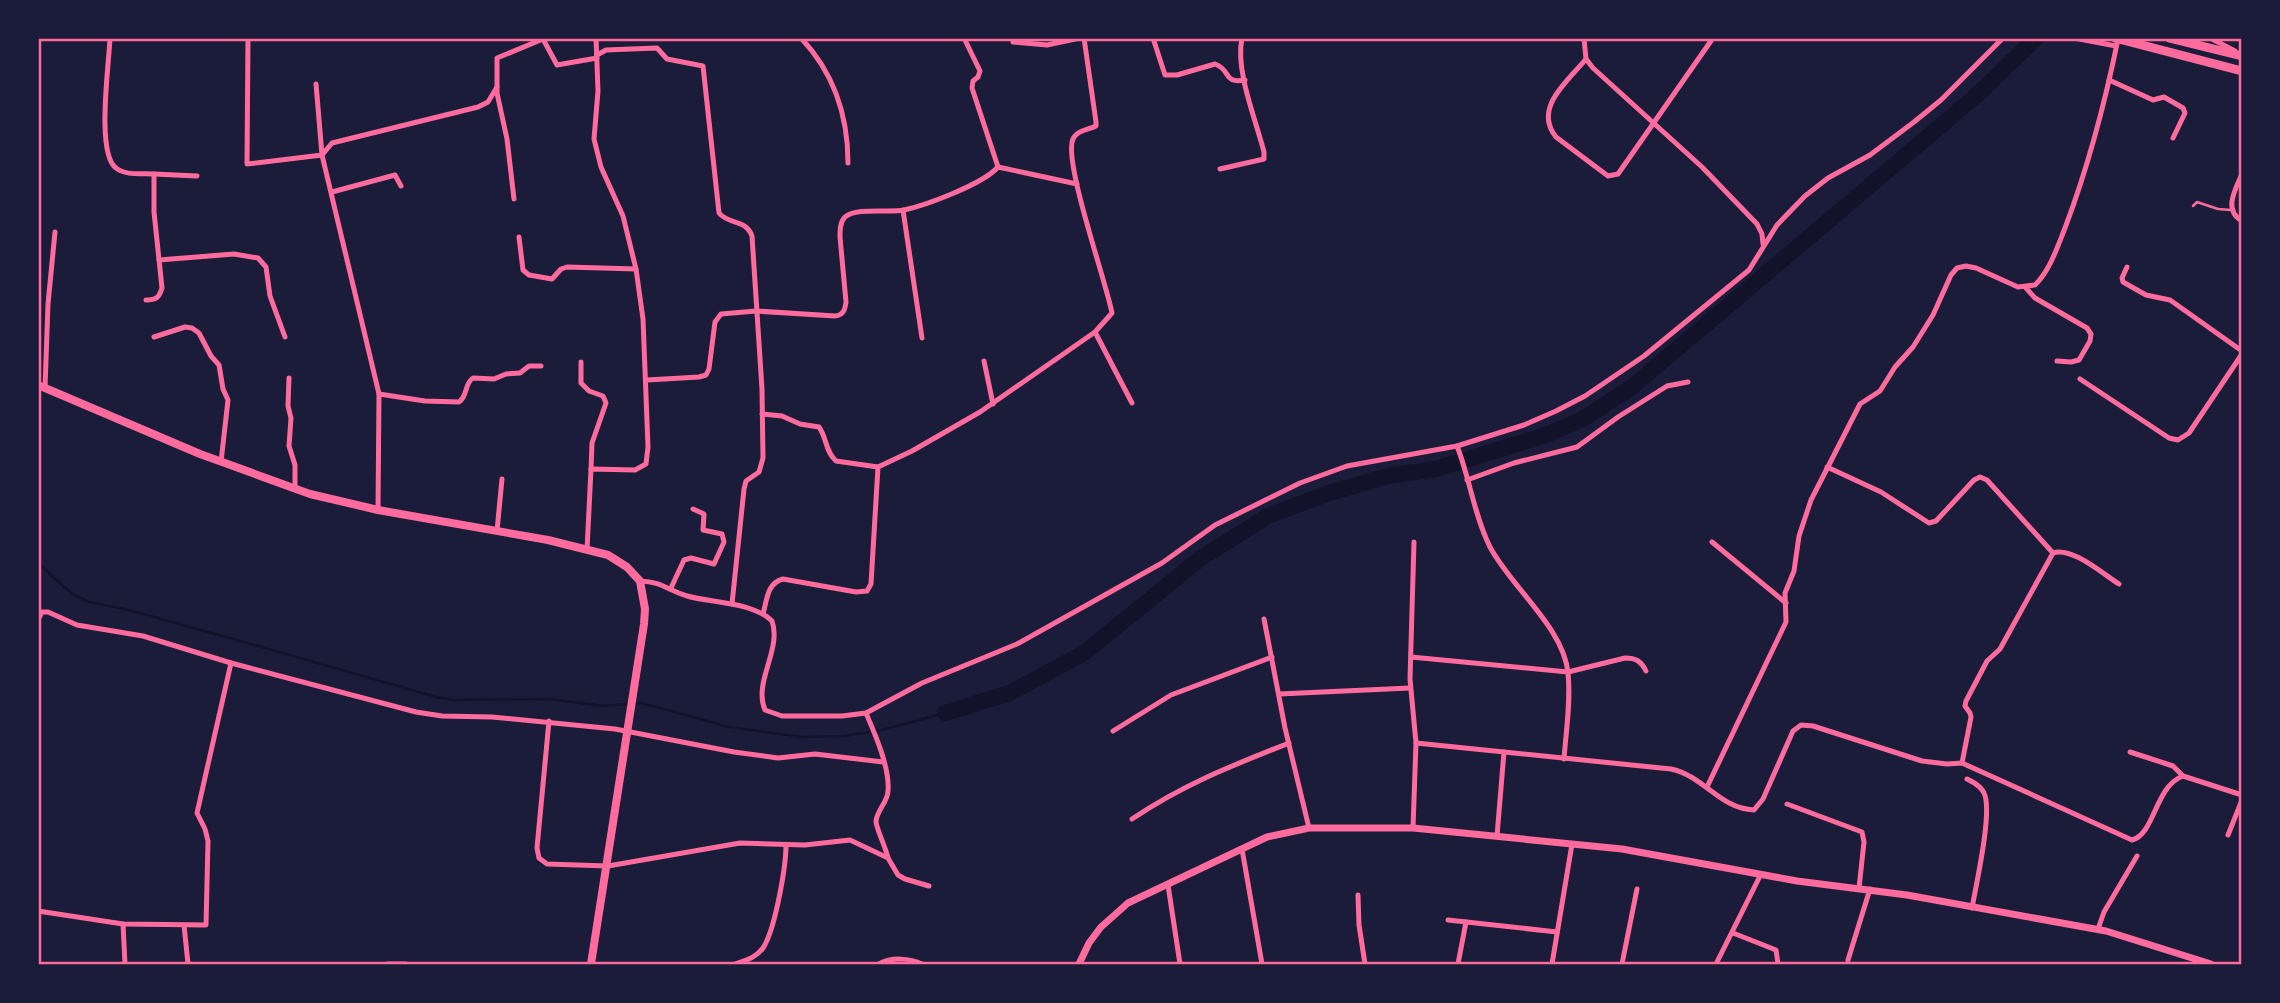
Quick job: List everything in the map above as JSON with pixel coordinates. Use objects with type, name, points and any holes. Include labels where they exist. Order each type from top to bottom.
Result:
[{"type":"main road","points":[[2169,38],[2242,55]]},
{"type":"main road","points":[[2116,41],[2242,71]]},
{"type":"main road","points":[[42,386],[221,462],[295,489],[378,510],[587,550],[618,560],[640,581],[645,609],[642,638],[591,964]]},
{"type":"street","points":[[110,38],[105,135],[110,161],[122,172],[197,176]]},
{"type":"street","points":[[248,38],[247,164],[322,155],[332,143],[478,107],[490,100],[497,87]]},
{"type":"street","points":[[591,469],[635,470],[646,464],[648,447],[643,319],[636,269],[623,216],[601,167],[594,139],[596,38]]},
{"type":"street","points":[[801,38],[835,86],[846,124],[848,163]]},
{"type":"street","points":[[964,38],[980,71],[978,77],[972,81],[972,88],[998,167]]},
{"type":"street","points":[[762,414],[782,416],[800,424],[819,427],[827,449],[836,461],[878,467],[921,446],[993,404],[1095,332],[1112,313],[1077,184],[1072,142],[1076,135],[1096,126],[1082,38],[1047,45],[1013,42]]},
{"type":"street","points":[[1153,38],[1165,75],[1177,75],[1215,64],[1222,67],[1230,80],[1245,80]]},
{"type":"street","points":[[1220,169],[1264,159],[1245,80],[1240,48],[1242,38]]},
{"type":"street","points":[[1584,38],[1586,59],[1603,78],[1654,121],[1758,224],[1763,245]]},
{"type":"street","points":[[1586,59],[1548,106],[1546,119],[1556,137],[1608,176],[1613,176],[1618,174],[1713,38]]},
{"type":"street","points":[[640,581],[657,582],[688,596],[732,604],[764,614],[772,621],[775,628],[771,659],[762,692],[765,710],[782,716],[842,716],[866,713],[922,683],[1017,644],[1162,563],[1215,525],[1300,483],[1348,466],[1457,447],[1524,425],[1585,396],[1644,356],[1749,270],[1763,245],[1790,210],[1805,196],[1828,178],[1870,155],[1914,122],[1941,100],[2003,38]]},
{"type":"street","points":[[1707,787],[1786,622],[1785,593],[1794,571],[1799,536],[1811,500],[1860,404],[1880,391],[1895,367],[1913,347],[1957,268],[1976,268],[2026,288],[2035,285],[2042,278],[2054,257],[2077,196],[2109,80],[2116,41],[2074,38]]},
{"type":"street","points":[[2210,38],[2226,42],[2242,55]]},
{"type":"street","points":[[514,199],[497,87],[497,58],[543,39],[557,65],[597,57],[606,50],[657,48],[667,59],[703,66],[719,214],[722,218],[749,228],[752,236],[762,414],[764,458],[759,472],[746,481],[744,489],[732,604]]},
{"type":"street","points":[[2109,80],[2153,100],[2164,97],[2183,108],[2185,113],[2173,138]]},
{"type":"street","points":[[316,84],[322,155],[379,394],[378,510]]},
{"type":"street","points":[[998,167],[1077,184]]},
{"type":"street","points":[[647,380],[699,377],[706,374],[716,319],[721,314],[756,311],[835,316],[841,314],[845,311],[846,302],[839,237],[844,218],[853,212],[903,210],[932,202],[987,177],[998,167]]},
{"type":"street","points":[[146,300],[155,300],[162,288],[154,212],[154,174]]},
{"type":"street","points":[[2242,174],[2232,198],[2231,210],[2234,216],[2242,221]]},
{"type":"street","points":[[332,192],[395,175],[401,186]]},
{"type":"street","points":[[903,210],[922,338]]},
{"type":"street","points":[[42,386],[55,232]]},
{"type":"street","points":[[519,237],[525,272],[546,280],[554,278],[565,267],[636,269]]},
{"type":"street","points":[[159,260],[234,254],[258,258],[267,269],[270,296],[285,337]]},
{"type":"street","points":[[2080,379],[2169,438],[2178,440],[2189,433],[2242,353],[2170,300],[2141,293],[2123,282],[2127,267]]},
{"type":"street","points":[[2026,288],[2036,298],[2087,328],[2091,334],[2079,360],[2057,361]]},
{"type":"street","points":[[154,337],[185,327],[192,328],[200,335],[219,365],[223,389],[228,400],[221,462]]},
{"type":"street","points":[[1095,332],[1132,403]]},
{"type":"street","points":[[984,361],[993,404]]},
{"type":"street","points":[[581,362],[580,381],[589,391],[603,396],[606,403],[592,443],[587,550]]},
{"type":"street","points":[[379,394],[425,401],[459,402],[464,398],[468,383],[474,379],[494,379],[506,374],[520,373],[529,366],[541,366]]},
{"type":"street","points":[[289,378],[289,446],[296,466],[295,489]]},
{"type":"street","points":[[1466,477],[1577,447],[1667,386],[1688,382]]},
{"type":"street","points":[[1457,447],[1489,544],[1500,565],[1553,634],[1568,672],[1564,759]]},
{"type":"street","points":[[764,614],[770,588],[773,583],[783,579],[856,592],[867,591],[871,584],[878,467]]},
{"type":"street","points":[[1827,467],[1881,492],[1929,523],[1936,521],[1974,480],[1980,477],[1987,480],[2053,553]]},
{"type":"street","points":[[497,531],[502,478]]},
{"type":"street","points":[[671,588],[684,560],[691,558],[713,564],[724,542],[722,534],[703,530],[704,514],[693,509]]},
{"type":"street","points":[[1413,828],[1416,743],[1410,688],[1414,542]]},
{"type":"street","points":[[1712,542],[1786,603]]},
{"type":"street","points":[[2053,553],[2064,551],[2076,556],[2119,584]]},
{"type":"street","points":[[1962,763],[1971,717],[1965,706],[1966,701],[1987,661],[2000,649],[2053,553]]},
{"type":"street","points":[[38,620],[42,612],[48,612],[67,622],[143,636],[231,663],[416,712],[467,718],[492,716],[615,729],[778,758],[814,754],[883,762]]},
{"type":"street","points":[[1265,619],[1309,828]]},
{"type":"street","points":[[1113,731],[1171,695],[1272,657]]},
{"type":"street","points":[[1411,657],[1568,672],[1625,658],[1639,660],[1646,671]]},
{"type":"street","points":[[38,911],[123,924],[206,925],[208,841],[197,813],[231,663]]},
{"type":"street","points":[[1279,694],[1410,688]]},
{"type":"street","points":[[866,713],[880,746],[887,773],[889,794],[876,824],[885,843],[888,859],[898,875],[929,886]]},
{"type":"street","points":[[549,721],[537,848],[539,858],[547,864],[608,866],[740,842],[805,845],[850,840],[888,859]]},
{"type":"street","points":[[1416,743],[1671,769],[1695,777],[1734,807],[1754,810],[1763,799],[1793,731],[1801,725],[1922,761],[1962,763],[2132,840],[2140,835],[2170,783],[2183,776]]},
{"type":"street","points":[[1132,819],[1168,795],[1201,778],[1289,743]]},
{"type":"street","points":[[1497,835],[1504,752]]},
{"type":"street","points":[[2130,752],[2173,766],[2183,776],[2242,797],[2228,835]]},
{"type":"street","points":[[1968,779],[1984,793],[1986,803],[1986,819],[1972,908]]},
{"type":"street","points":[[1787,804],[1862,832],[1864,842],[1859,888]]},
{"type":"street","points":[[1079,964],[1089,943],[1115,913],[1128,903],[1267,837],[1309,828],[1413,828],[1622,849],[2098,929],[2211,964]]},
{"type":"street","points":[[1552,964],[1572,844]]},
{"type":"street","points":[[735,964],[752,959],[762,949],[768,936],[783,872],[786,845]]},
{"type":"street","points":[[1242,849],[1262,964]]},
{"type":"street","points":[[2098,929],[2104,912],[2137,856]]},
{"type":"street","points":[[1716,964],[1761,874]]},
{"type":"street","points":[[1168,884],[1180,964]]},
{"type":"street","points":[[1622,964],[1637,889]]},
{"type":"street","points":[[1848,960],[1870,889]]},
{"type":"street","points":[[1358,895],[1365,964]]},
{"type":"street","points":[[1448,920],[1558,932]]},
{"type":"street","points":[[1458,964],[1466,922]]},
{"type":"street","points":[[123,924],[125,964]]},
{"type":"street","points":[[184,925],[188,964]]},
{"type":"street","points":[[1733,933],[1776,950],[1778,964]]},
{"type":"street","points":[[879,964],[892,960],[914,960],[922,964]]},
{"type":"street","points":[[387,964],[406,964]]},
{"type":"lane","points":[[2193,206],[2197,202],[2231,210]]},
{"type":"waterway","points":[[945,713],[1010,693],[1084,653],[1201,558],[1268,516],[1329,493],[1388,476],[1436,469],[1546,435],[1583,419],[1632,387],[1977,95],[2036,38]]},
{"type":"waterway","points":[[38,563],[72,594],[89,602],[125,609],[454,700],[550,699],[603,706],[642,703],[729,727],[802,737],[844,736],[882,730],[945,713]]}]
